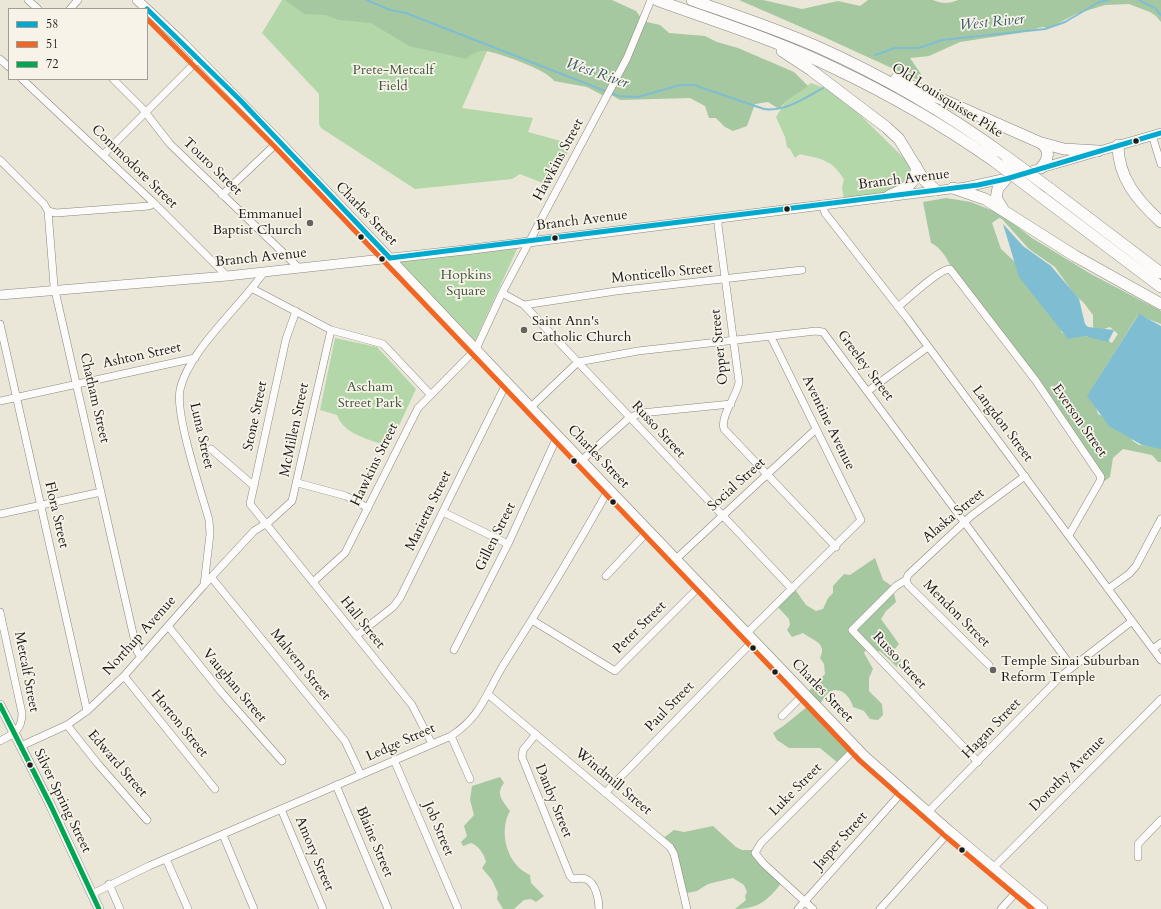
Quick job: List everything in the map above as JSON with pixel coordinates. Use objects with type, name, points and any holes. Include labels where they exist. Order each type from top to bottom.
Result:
[{"type":"highway","points":[[657,0],[754,35],[811,70],[900,139],[924,180],[936,190]]},
{"type":"highway","name":"Old Louisquisset Pike","points":[[692,0],[785,34],[842,58],[919,98],[1007,157],[1161,273]]},
{"type":"highway","name":"Old Louisquisset Pike","points":[[754,35],[820,61],[869,85],[934,121],[994,161],[1161,287]]},
{"type":"highway","points":[[842,58],[931,93],[1042,143],[1064,149],[1098,151]]},
{"type":"highway","points":[[1041,168],[1047,160],[1048,154],[1046,147],[1042,143]]},
{"type":"highway","points":[[1118,145],[1120,166],[1127,184],[1140,201],[1161,222]]},
{"type":"highway","points":[[889,196],[910,186],[914,182],[917,172],[916,166]]},
{"type":"highway","points":[[1004,210],[999,205],[996,198],[998,188],[1006,178]]},
{"type":"highway","points":[[953,188],[980,197],[1004,210],[1075,256],[1161,304]]},
{"type":"main road","name":"Charles Street","points":[[137,0],[146,8]]},
{"type":"main road","name":"Charles Street","points":[[148,10],[199,59],[279,141],[609,489],[857,747],[903,791],[1043,909]]},
{"type":"main road","name":"Branch Avenue","points":[[0,295],[227,276],[390,258],[531,242],[953,188],[1006,178],[1156,134]]},
{"type":"main road","name":"Silver Spring Street","points":[[0,705],[98,909]]},
{"type":"street","points":[[28,0],[37,8]]},
{"type":"street","points":[[71,8],[78,0]]},
{"type":"street","name":"Hawkins Street","points":[[312,582],[342,558],[418,408],[430,394],[472,355],[476,349],[502,293],[531,242],[608,96],[640,28],[651,0]]},
{"type":"street","points":[[0,59],[8,66]]},
{"type":"street","points":[[103,155],[199,59]]},
{"type":"street","name":"Commodore Street","points":[[23,80],[154,203],[227,276]]},
{"type":"street","name":"Touro Street","points":[[113,80],[145,112],[170,144],[222,196],[299,268]]},
{"type":"street","points":[[1156,134],[1161,164]]},
{"type":"street","points":[[222,196],[279,141]]},
{"type":"street","points":[[0,160],[44,204],[48,211],[56,213],[149,206],[154,203]]},
{"type":"street","name":"Langdon Street","points":[[822,204],[825,213],[898,307],[1161,660]]},
{"type":"street","name":"Chatham Street","points":[[48,211],[56,290],[101,492],[138,651],[141,657]]},
{"type":"street","name":"Opper Street","points":[[719,218],[738,382],[731,404],[724,418],[724,428],[836,546]]},
{"type":"street","name":"Everson Street","points":[[898,307],[928,281],[948,268],[953,272],[1024,366],[1101,477],[1069,535]]},
{"type":"street","name":"Monticello Street","points":[[524,305],[616,291],[726,280],[802,270]]},
{"type":"street","name":"Luna Street","points":[[204,585],[210,534],[209,520],[179,405],[182,381],[195,358],[253,289],[264,272]]},
{"type":"street","points":[[253,289],[331,330],[383,344],[430,394]]},
{"type":"street","name":"Russo Street","points":[[502,293],[524,305],[792,589]]},
{"type":"street","name":"Stone Street","points":[[264,523],[250,504],[286,339],[296,311]]},
{"type":"street","name":"Flora Street","points":[[0,324],[87,711]]},
{"type":"street","name":"McMillen Street","points":[[264,523],[270,521],[292,501],[293,492],[298,484],[315,395],[331,330]]},
{"type":"street","name":"Greeley Street","points":[[578,362],[638,351],[816,331],[823,332],[1072,667]]},
{"type":"street","name":"Aventine Avenue","points":[[771,337],[861,520],[836,546]]},
{"type":"street","points":[[868,391],[928,347]]},
{"type":"street","name":"Ashton Street","points":[[0,400],[195,358]]},
{"type":"street","points":[[531,407],[578,362]]},
{"type":"street","name":"Marietta Street","points":[[356,636],[396,604],[507,382]]},
{"type":"street","points":[[582,460],[629,418],[648,412],[731,404]]},
{"type":"street","name":"Social Street","points":[[676,559],[816,429]]},
{"type":"street","name":"Gillen Street","points":[[454,650],[508,544],[558,435]]},
{"type":"street","points":[[211,449],[254,486]]},
{"type":"street","name":"Alaska Street","points":[[906,580],[908,575],[963,522],[1024,476]]},
{"type":"street","points":[[298,484],[346,496],[368,508]]},
{"type":"street","name":"Ledge Street","points":[[92,894],[109,884],[451,736],[466,726],[489,695],[497,676],[532,620],[609,489]]},
{"type":"street","points":[[0,514],[41,507],[101,492]]},
{"type":"street","points":[[443,512],[508,544]]},
{"type":"street","points":[[1108,589],[1129,574],[1136,566],[1161,519]]},
{"type":"street","name":"Northup Avenue","points":[[20,746],[67,725],[87,711],[124,676],[211,577],[254,531],[264,523]]},
{"type":"street","name":"Hall Street","points":[[264,523],[412,705],[432,744]]},
{"type":"street","points":[[606,576],[649,530]]},
{"type":"street","points":[[747,633],[836,546]]},
{"type":"street","name":"Malvern Street","points":[[211,577],[345,741],[361,775]]},
{"type":"street","name":"Russo Street","points":[[906,580],[896,586],[852,630],[978,762]]},
{"type":"street","name":"Mendon Street","points":[[906,580],[908,585],[989,665]]},
{"type":"street","name":"Peter Street","points":[[532,620],[615,671],[701,585]]},
{"type":"street","name":"Metcalf Street","points":[[0,612],[21,703],[22,721],[20,727],[14,734]]},
{"type":"street","name":"Hagan Street","points":[[928,812],[1055,682],[1072,667],[1132,621]]},
{"type":"street","name":"Vaughan Street","points":[[168,626],[222,693],[282,762]]},
{"type":"street","name":"Paul Street","points":[[605,793],[754,640]]},
{"type":"street","points":[[1153,649],[1161,643]]},
{"type":"street","name":"Horton Street","points":[[124,676],[215,789]]},
{"type":"street","points":[[782,716],[804,693]]},
{"type":"street","name":"Windmill Street","points":[[489,695],[670,847],[674,854],[686,909]]},
{"type":"street","name":"Dorothy Avenue","points":[[994,867],[1161,699]]},
{"type":"street","name":"Edward Street","points":[[67,725],[98,764],[148,820]]},
{"type":"street","points":[[0,741],[14,734]]},
{"type":"street","name":"Danby Street","points":[[536,734],[523,750],[522,757],[568,872],[573,879],[585,878],[592,883],[598,899],[599,909]]},
{"type":"street","points":[[451,736],[470,779]]},
{"type":"street","name":"Luke Street","points":[[804,902],[764,864],[755,853],[761,843],[857,747]]},
{"type":"street","name":"Job Street","points":[[394,760],[458,909]]},
{"type":"street","name":"Blaine Street","points":[[336,785],[388,909]]},
{"type":"street","name":"Jasper Street","points":[[798,909],[903,791]]},
{"type":"street","name":"Amory Street","points":[[281,809],[323,909]]},
{"type":"street","points":[[1138,857],[1138,844],[1161,820]]},
{"type":"street","points":[[880,909],[950,831]]},
{"type":"street","points":[[223,835],[254,909]]},
{"type":"street","points":[[166,859],[188,909]]},
{"type":"street","points":[[109,884],[120,909]]},
{"type":"street","points":[[1001,909],[1019,889]]},
{"type":"street","points":[[804,902],[813,909]]},
{"type":"green space","name":"Prete-Metcalf Field","points":[[282,0],[387,0],[495,33],[462,108],[533,118],[528,132],[572,144],[550,186],[520,174],[512,179],[415,189],[321,128],[319,124],[319,94],[262,33]]},
{"type":"green space","points":[[285,0],[612,0],[636,11],[643,21],[660,25],[669,33],[705,36],[717,42],[738,48],[794,72],[808,86],[785,102],[779,109],[768,102],[755,104],[747,126],[733,131],[725,127],[716,118],[709,118],[705,106],[690,98],[620,100],[608,93],[604,96],[587,87],[554,81],[543,72],[533,67],[492,52],[481,51],[466,59],[409,46],[371,23],[339,20],[325,15],[304,14]]},
{"type":"green space","points":[[739,0],[763,0],[802,9],[838,1],[860,6],[868,0],[933,0],[946,3],[958,0],[1161,0],[1161,22],[1150,12],[1129,4],[1105,5],[1076,14],[1049,28],[1042,27],[1019,33],[960,42],[929,56],[910,58],[921,74],[920,81]]},
{"type":"green space","points":[[811,83],[827,89],[856,111],[912,166],[918,181],[901,191],[844,199],[842,187],[844,179],[835,167],[814,157],[800,154],[795,158],[790,149],[787,147],[785,137],[776,117],[785,102]]},
{"type":"green space","points":[[946,198],[971,202],[1001,214],[1032,238],[1091,274],[1161,311],[1161,324],[1138,315],[1095,384],[1092,395],[1098,414],[1123,427],[1133,441],[1139,445],[1161,447],[1161,462],[1158,462],[1152,455],[1123,449],[1113,458],[1110,477],[1099,485],[1098,474],[1095,469],[952,270],[944,255],[935,245],[931,243],[923,202]],"holes":[[[999,218],[1002,219],[1029,249],[1055,267],[1074,294],[1084,303],[1093,315],[1093,327],[1098,331],[1110,327],[1118,334],[1112,343],[1105,339],[1062,333],[1060,326],[1016,263],[1001,249],[992,223]]]},
{"type":"green space","name":"Hopkins Square","points":[[518,247],[475,341],[398,260]]},
{"type":"green space","name":"Ascham Street Park","points":[[335,338],[377,347],[416,389],[389,447],[358,436],[340,422],[337,415],[320,410]]},
{"type":"green space","points":[[875,558],[883,580],[892,586],[896,602],[886,611],[881,619],[899,644],[894,650],[901,660],[897,667],[880,651],[874,651],[870,648],[864,653],[873,669],[869,678],[869,691],[882,704],[883,715],[878,720],[870,719],[864,711],[853,707],[850,699],[844,693],[836,690],[832,691],[828,693],[818,706],[855,746],[838,763],[820,748],[789,748],[777,740],[773,733],[813,702],[807,693],[825,674],[824,664],[820,658],[822,653],[821,645],[803,633],[792,637],[787,630],[790,625],[789,619],[776,605],[794,588],[806,605],[816,611],[823,609],[828,598],[833,593],[833,586],[844,574],[850,575]]},
{"type":"green space","points":[[500,777],[504,783],[501,787],[500,794],[510,811],[506,819],[505,838],[510,856],[515,864],[530,875],[531,883],[544,896],[536,902],[531,899],[524,900],[514,909],[503,909],[497,899],[498,893],[492,880],[482,868],[486,862],[481,851],[471,843],[463,846],[461,842],[467,836],[464,826],[474,815],[470,800],[472,786]]},
{"type":"green space","points":[[713,826],[736,847],[742,850],[757,850],[759,857],[783,881],[768,898],[751,907],[735,909],[746,900],[745,896],[747,892],[744,885],[733,878],[708,884],[697,891],[682,894],[672,849],[662,839],[674,830],[684,832]]},
{"type":"water","points":[[1003,224],[1023,246],[1051,266],[1079,299],[1085,324],[1088,327],[1114,330],[1108,342],[1085,336],[1068,339],[1019,277]]},
{"type":"water","points":[[1139,314],[1161,326],[1161,449],[1142,445],[1109,426],[1087,396]]},
{"type":"waterway","name":"West River","points":[[367,0],[390,10],[406,13],[618,96],[638,97],[680,85],[694,85],[764,109],[772,109],[795,103],[823,88]]},
{"type":"waterway","name":"West River","points":[[875,55],[895,48],[919,48],[942,40],[1045,29],[1065,22],[1099,2],[1109,0]]},
{"type":"waterway","name":"West River","points":[[1139,0],[1155,8],[1161,15]]},
{"type":"transit line","name":"58","points":[[148,10],[240,100],[390,258]]},
{"type":"transit line","name":"51","points":[[148,20],[274,146],[860,761],[945,836],[1032,909]]},
{"type":"transit line","name":"58","points":[[390,258],[978,185],[1006,179],[1161,133]]},
{"type":"transit line","name":"72","points":[[0,705],[51,806],[99,909]]},
{"type":"place","name":"Emmanuel Baptist Church","points":[[310,223]]},
{"type":"place","name":"Saint Ann's Catholic Church","points":[[524,330]]},
{"type":"place","name":"Temple Sinai Suburban Reform Temple","points":[[993,670]]}]
